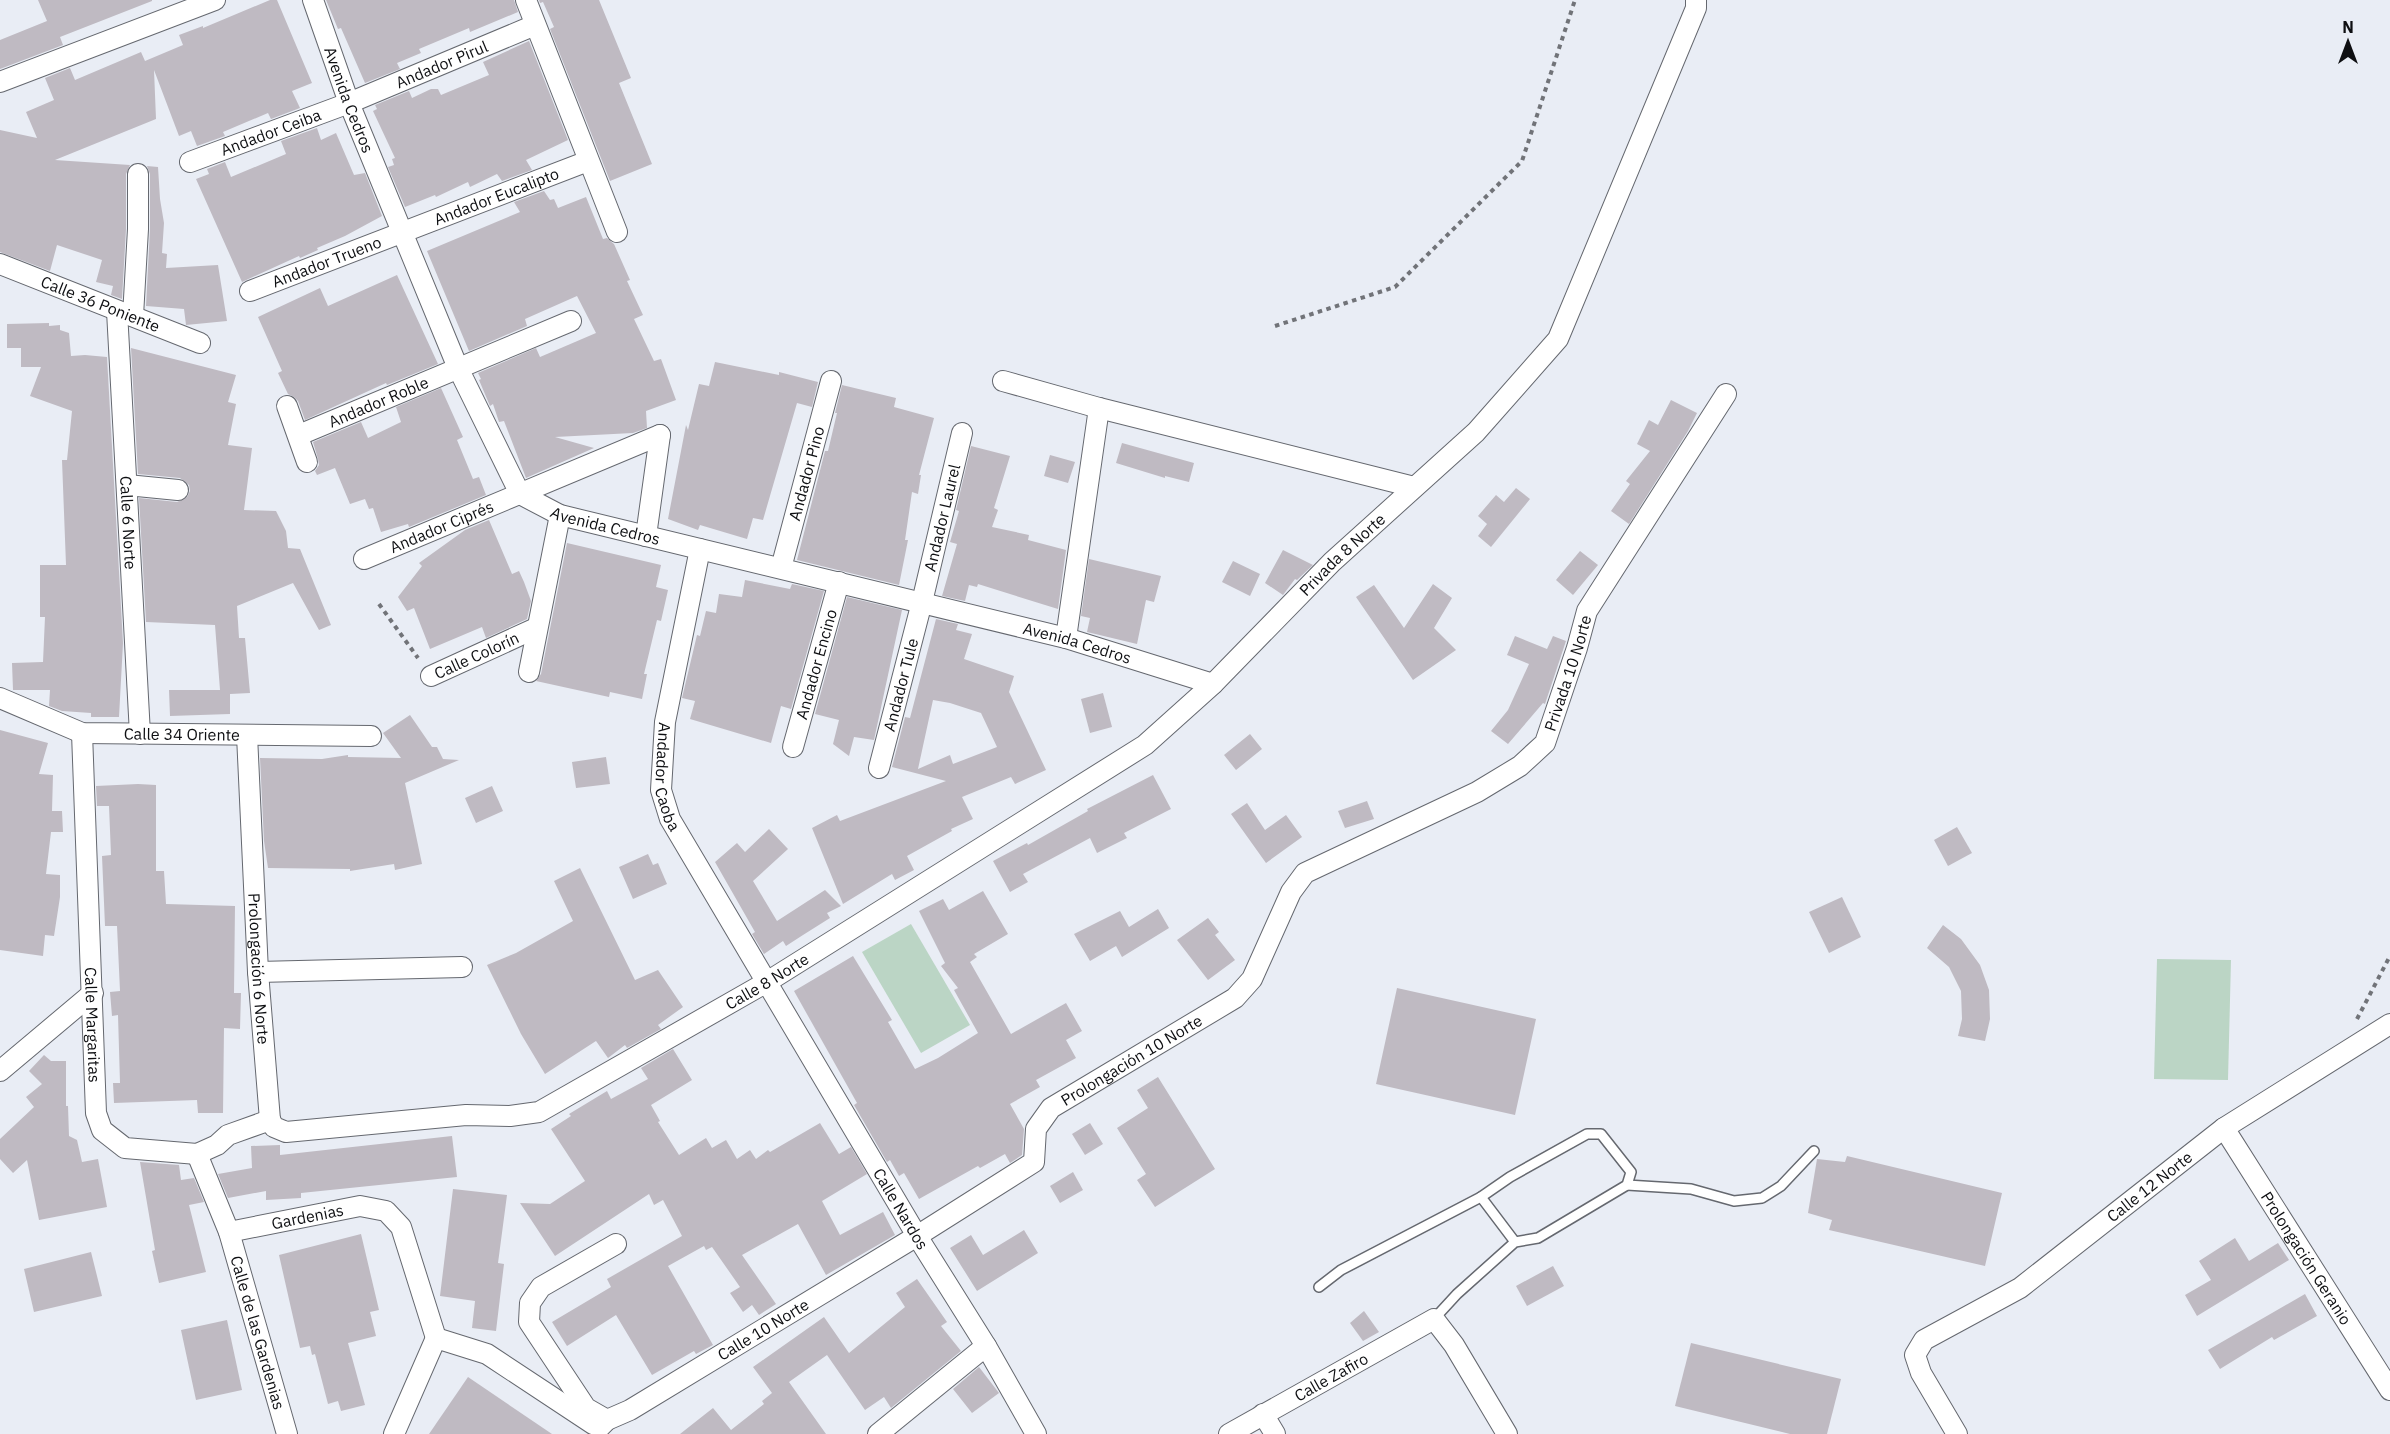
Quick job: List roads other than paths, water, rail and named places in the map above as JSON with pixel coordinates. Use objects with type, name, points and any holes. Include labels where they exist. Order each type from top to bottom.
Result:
[{"type":"street","points":[[0,82],[215,0]]},
{"type":"street","name":"Avenida Cedros","points":[[313,0],[349,103],[458,368],[520,494],[560,515],[1066,638],[1213,684]]},
{"type":"street","points":[[525,0],[617,232]]},
{"type":"street","name":"Privada 8 Norte","points":[[1213,684],[1332,562],[1476,432],[1558,339],[1696,8],[1696,0]]},
{"type":"street","name":"Andador Pirul","points":[[349,103],[535,25]]},
{"type":"street","name":"Andador Ceiba","points":[[190,162],[349,103]]},
{"type":"street","name":"Andador Eucalipto","points":[[404,233],[588,160]]},
{"type":"street","name":"Calle 6 Norte","points":[[138,174],[138,229],[125,314],[126,485],[140,734]]},
{"type":"street","name":"Andador Trueno","points":[[250,291],[404,233]]},
{"type":"street","name":"Calle 36 Poniente","points":[[0,264],[200,343]]},
{"type":"street","name":"Andador Roble","points":[[298,435],[571,321]]},
{"type":"street","name":"Andador Pino","points":[[781,568],[831,381]]},
{"type":"street","points":[[1003,381],[1099,408],[1414,487]]},
{"type":"street","name":"Privada 10 Norte","points":[[1267,944],[1291,892],[1305,873],[1477,792],[1520,766],[1545,743],[1587,611],[1726,394]]},
{"type":"street","points":[[287,406],[307,462]]},
{"type":"street","points":[[1066,638],[1099,408]]},
{"type":"street","name":"Andador Laurel","points":[[922,602],[962,433]]},
{"type":"street","name":"Andador Ciprés","points":[[364,560],[660,435],[646,536]]},
{"type":"street","points":[[126,485],[178,490]]},
{"type":"street","points":[[529,672],[560,515]]},
{"type":"street","name":"Andador Caoba","points":[[700,549],[665,722],[661,790],[670,819],[767,982]]},
{"type":"street","name":"Andador Encino","points":[[793,747],[839,582]]},
{"type":"street","name":"Andador Tule","points":[[879,768],[922,602]]},
{"type":"street","name":"Calle Colorín","points":[[431,676],[536,628]]},
{"type":"street","name":"Calle 8 Norte","points":[[270,1120],[274,1127],[286,1131],[466,1115],[510,1116],[539,1112],[767,982],[1145,745],[1213,684]]},
{"type":"street","name":"Calle 34 Oriente","points":[[0,698],[82,733],[371,736]]},
{"type":"street","name":"Calle Margaritas","points":[[82,733],[96,1113],[102,1130],[125,1148],[197,1154]]},
{"type":"street","name":"Prolongación 6 Norte","points":[[247,735],[258,972],[270,1120]]},
{"type":"street","name":"Prolongación 10 Norte","points":[[917,1236],[1035,1162],[1036,1129],[1051,1108],[1235,998],[1252,979],[1267,944]]},
{"type":"street","points":[[258,972],[462,967]]},
{"type":"street","name":"Calle Nardos","points":[[767,982],[917,1236],[986,1346],[1036,1434]]},
{"type":"street","points":[[0,1071],[93,993]]},
{"type":"street","name":"Calle 12 Norte","points":[[1957,1434],[1921,1373],[1915,1355],[1924,1340],[2020,1288],[2224,1128],[2390,1024]]},
{"type":"street","points":[[229,1232],[197,1154],[217,1145],[228,1135],[270,1120]]},
{"type":"street","name":"Prolongación Geranio","points":[[2224,1128],[2390,1390]]},
{"type":"street","name":"Gardenias","points":[[229,1232],[360,1206],[387,1211],[401,1227],[436,1338]]},
{"type":"street","name":"Calle de las Gardenias","points":[[229,1232],[287,1434]]},
{"type":"street","name":"Calle 10 Norte","points":[[604,1427],[917,1236]]},
{"type":"street","points":[[604,1427],[586,1408],[529,1322],[530,1304],[541,1287],[616,1244]]},
{"type":"street","points":[[1434,1319],[1454,1345],[1507,1434]]},
{"type":"street","name":"Calle Zafiro","points":[[1229,1434],[1434,1319]]},
{"type":"street","points":[[394,1434],[436,1338],[487,1354],[604,1427]]},
{"type":"street","points":[[878,1434],[986,1346]]},
{"type":"street","points":[[1263,1414],[1275,1434]]},
{"type":"lane","points":[[1318,1287],[1341,1270],[1481,1197],[1501,1182],[1587,1134],[1601,1134],[1619,1155],[1630,1172],[1627,1185]]},
{"type":"lane","points":[[1434,1319],[1456,1294],[1515,1242],[1538,1238],[1627,1185],[1691,1189],[1734,1201],[1762,1198],[1781,1186],[1814,1151]]},
{"type":"lane","points":[[1481,1197],[1515,1242]]}]
